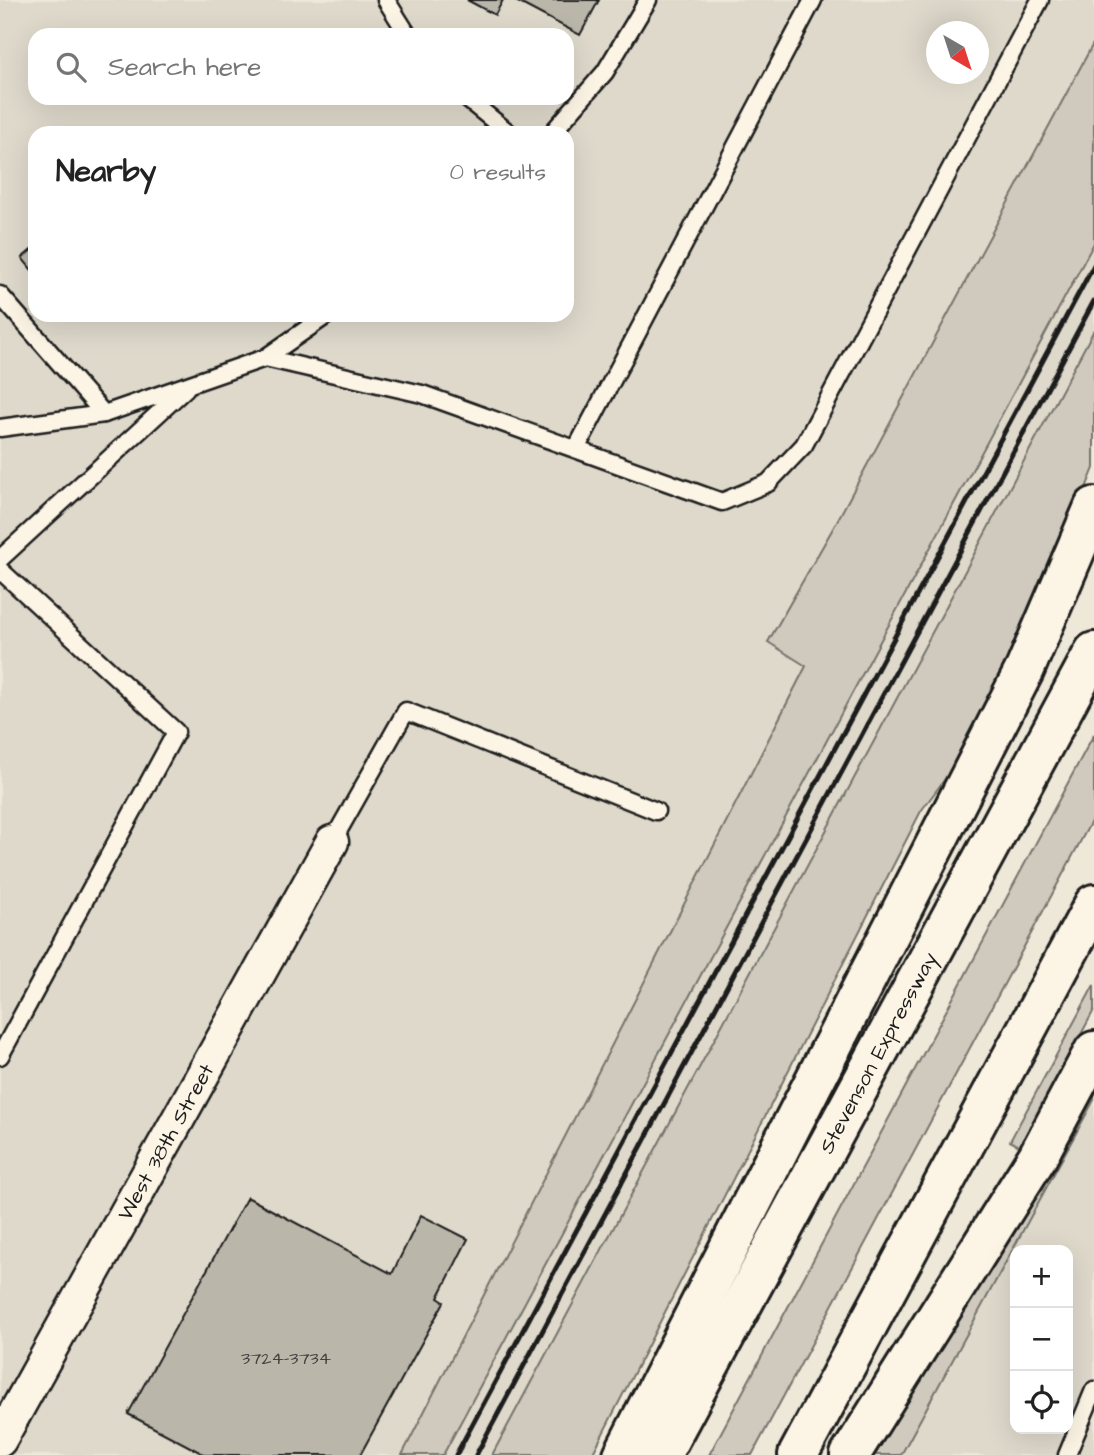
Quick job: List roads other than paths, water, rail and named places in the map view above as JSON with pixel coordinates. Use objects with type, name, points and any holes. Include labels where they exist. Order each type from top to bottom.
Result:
[{"type":"highway","points":[[623,1455],[1025,669],[1094,507]]},
{"type":"highway","name":"Stevenson Expressway","points":[[661,1455],[1094,652]]},
{"type":"highway","points":[[798,1455],[1094,904]]},
{"type":"highway","points":[[850,1455],[1038,1156],[1094,1051]]},
{"type":"street","name":"West 38th Street","points":[[0,1440],[332,842]]},
{"type":"lane","points":[[386,0],[404,28]]},
{"type":"lane","points":[[558,126],[605,72],[648,0]]},
{"type":"lane","points":[[576,449],[813,0]]},
{"type":"lane","points":[[265,358],[422,394],[722,502],[768,483],[804,445],[1040,0]]},
{"type":"lane","points":[[475,105],[500,126]]},
{"type":"lane","points":[[0,295],[104,414]]},
{"type":"lane","points":[[0,428],[104,414],[265,358],[317,322]]},
{"type":"lane","points":[[0,559],[190,384]]},
{"type":"lane","points":[[0,570],[176,732],[0,1056]]},
{"type":"lane","points":[[332,842],[406,711],[656,811]]},
{"type":"lane","points":[[1067,1455],[1094,1390]]},
{"type":"railway","points":[[456,1455],[1094,265]]},
{"type":"railway","points":[[476,1455],[1094,301]]}]
